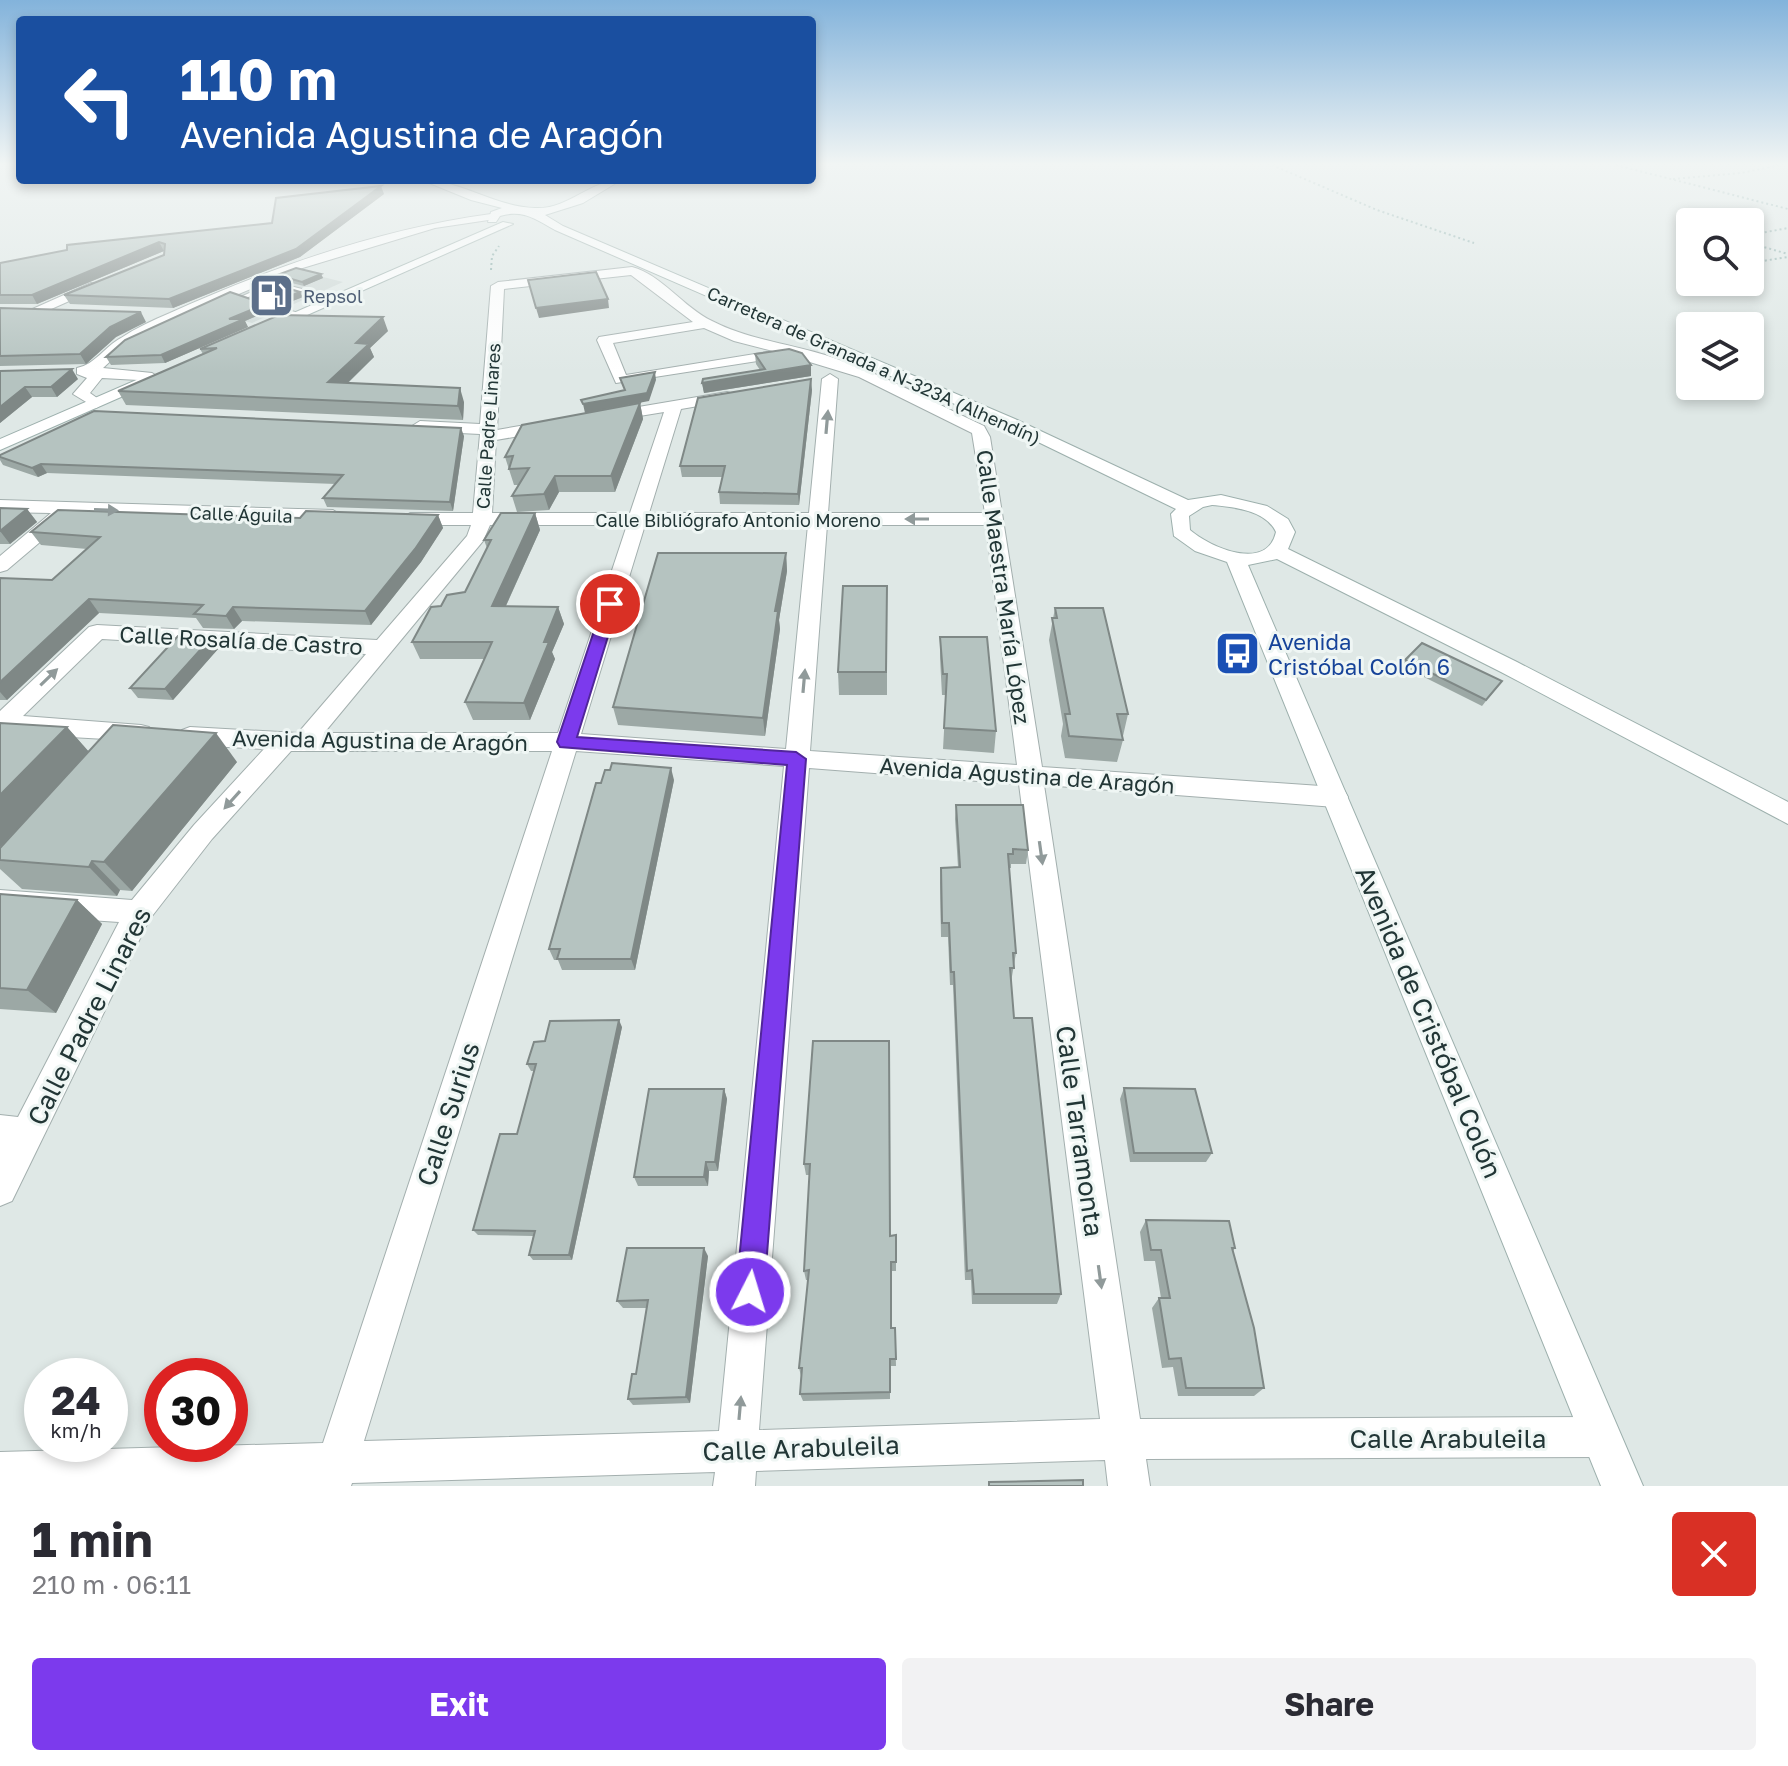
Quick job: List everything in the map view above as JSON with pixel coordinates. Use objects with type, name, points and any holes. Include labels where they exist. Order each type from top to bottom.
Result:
[{"type":"street","points":[[91,371],[123,342],[174,316],[292,267],[399,234]]},
{"type":"street","points":[[457,243],[469,234]]},
{"type":"street","points":[[255,333],[481,234]]},
{"type":"street","name":"Carretera de Granada a N-323A (Alhendín)","points":[[574,234],[1009,422],[1187,507]]},
{"type":"street","points":[[498,286],[623,271],[641,274],[683,310],[706,324],[739,338],[864,374]]},
{"type":"street","points":[[66,312],[30,311],[106,282]]},
{"type":"street","name":"Calle Padre Linares","points":[[0,1189],[14,1134],[139,912],[203,832],[385,648],[476,537],[482,521],[498,286]]},
{"type":"street","points":[[143,315],[174,316]]},
{"type":"street","points":[[706,324],[604,340],[621,380],[795,352]]},
{"type":"street","points":[[0,445],[170,370]]},
{"type":"street","points":[[61,371],[152,378]]},
{"type":"street","points":[[91,371],[95,378],[81,394],[96,403]]},
{"type":"street","points":[[735,1468],[818,520],[822,381],[864,374]]},
{"type":"street","name":"Calle Maestra María López","points":[[864,374],[978,430],[982,437],[1031,776]]},
{"type":"street","points":[[596,418],[736,395]]},
{"type":"street","name":"Calle Surius","points":[[334,1475],[674,405]]},
{"type":"street","points":[[78,411],[117,415]]},
{"type":"street","points":[[395,425],[488,432],[565,423]]},
{"type":"street","points":[[1228,500],[1260,508],[1281,525],[1283,543],[1276,551],[1265,556],[1235,558],[1218,555],[1189,541],[1178,523],[1180,514],[1198,502],[1228,500]]},
{"type":"street","name":"Calle Águila","points":[[0,506],[355,517]]},
{"type":"street","points":[[0,566],[69,509]]},
{"type":"street","points":[[387,518],[482,521]]},
{"type":"street","name":"Calle Bibliógrafo Antonio Moreno","points":[[482,521],[995,519]]},
{"type":"street","points":[[1276,551],[1509,667],[1788,814]]},
{"type":"street","name":"Avenida de Cristóbal Colón","points":[[1235,558],[1622,1486]]},
{"type":"street","name":"Calle Rosalía de Castro","points":[[0,724],[97,632],[385,648]]},
{"type":"street","name":"Avenida Agustina de Aragón","points":[[0,724],[294,742],[566,742],[1335,797]]},
{"type":"street","name":"Calle Tarramonta","points":[[1031,776],[1129,1486]]},
{"type":"street","points":[[0,902],[139,912]]},
{"type":"street","name":"Calle Arabuleila","points":[[0,1473],[334,1475],[735,1468],[1123,1439],[1601,1437]]},
{"type":"lane","points":[[239,299],[274,284],[332,298]]},
{"type":"lane","points":[[224,295],[297,314]]},
{"type":"path","points":[[498,286],[491,284],[492,256],[512,234]]},
{"type":"path","points":[[1449,234],[1474,243]]},
{"type":"path","points":[[1764,247],[1788,255]]},
{"type":"path","points":[[1764,260],[1788,255]]},
{"type":"shaded area","name":"Repsol","points":[[295,270],[343,282],[252,323],[201,310]]},
{"type":"building","points":[[166,234],[316,234],[296,249],[169,299],[64,295],[164,255],[165,244],[159,242],[32,295],[0,295],[0,263],[67,250],[67,245]]},
{"type":"building","points":[[296,268],[321,274],[302,282],[277,275]]},
{"type":"building","points":[[596,272],[608,299],[536,308],[528,280]]},
{"type":"building","points":[[273,284],[300,292],[280,300],[253,293]]},
{"type":"building","points":[[230,292],[265,304],[229,319],[244,319],[161,355],[106,357],[125,340]]},
{"type":"building","points":[[0,308],[141,312],[110,327],[80,354],[0,356]]},
{"type":"building","points":[[279,315],[383,317],[356,343],[369,344],[328,382],[460,388],[458,406],[118,391],[217,348],[200,349]]},
{"type":"building","points":[[789,349],[802,353],[811,365],[702,383],[703,379],[765,369],[755,354]]},
{"type":"building","points":[[72,369],[51,387],[25,387],[0,407],[0,371]]},
{"type":"building","points":[[655,372],[647,393],[583,404],[581,400],[625,390],[620,378]]},
{"type":"building","points":[[811,379],[798,494],[719,492],[725,466],[680,466],[698,398]]},
{"type":"building","points":[[640,403],[611,476],[555,476],[544,494],[512,496],[529,468],[509,469],[513,456],[505,457],[522,425]]},
{"type":"building","points":[[94,411],[461,428],[450,502],[323,498],[343,475],[41,464],[32,468],[0,457]]},
{"type":"building","points":[[0,508],[27,509],[0,531]]},
{"type":"building","points":[[58,510],[300,518],[306,511],[438,515],[365,611],[233,607],[226,616],[194,614],[203,605],[89,599],[0,682],[0,578],[52,580],[100,537],[31,532]]},
{"type":"building","points":[[501,513],[535,513],[492,606],[558,607],[544,642],[549,642],[524,703],[465,702],[492,642],[412,642],[431,607],[441,606],[447,595],[465,592],[491,540],[484,540]]},
{"type":"building","points":[[658,553],[786,553],[775,611],[778,611],[763,718],[613,707]]},
{"type":"building","points":[[843,586],[887,586],[886,672],[838,672]]},
{"type":"building","points":[[1055,608],[1103,608],[1128,714],[1117,714],[1123,740],[1069,736],[1065,714],[1070,714],[1052,618],[1057,618]]},
{"type":"building","points":[[178,636],[211,638],[165,689],[130,688]]},
{"type":"building","points":[[940,637],[987,637],[996,731],[944,728],[947,674],[943,674]]},
{"type":"building","points":[[1422,643],[1502,681],[1486,700],[1405,660]]},
{"type":"building","points":[[0,723],[67,727],[0,795]]},
{"type":"building","points":[[113,725],[216,733],[104,862],[92,861],[89,867],[0,860],[0,848]]},
{"type":"building","points":[[612,763],[671,768],[631,959],[557,959],[560,949],[549,949],[596,783],[601,783],[605,770],[610,770]]},
{"type":"building","points":[[956,805],[1023,805],[1028,850],[1013,849],[1013,854],[1008,854],[1016,953],[1013,953],[1014,968],[1010,968],[1014,1018],[1032,1018],[1061,1294],[974,1294],[972,1270],[967,1271],[954,972],[951,972],[949,923],[942,923],[941,868],[960,867]]},
{"type":"building","points":[[0,894],[77,900],[27,990],[0,988]]},
{"type":"building","points":[[619,1020],[569,1255],[529,1255],[535,1231],[473,1230],[500,1134],[517,1134],[536,1064],[527,1064],[534,1042],[545,1041],[550,1021]]},
{"type":"building","points":[[813,1041],[889,1041],[890,1236],[896,1235],[896,1262],[891,1262],[891,1328],[895,1328],[896,1359],[890,1359],[890,1392],[800,1394],[802,1368],[799,1368],[809,1270],[804,1271],[810,1164],[804,1164]]},
{"type":"building","points":[[1124,1088],[1195,1089],[1212,1153],[1134,1153]]},
{"type":"building","points":[[649,1089],[724,1089],[715,1162],[706,1162],[704,1177],[634,1177]]},
{"type":"building","points":[[1146,1220],[1229,1221],[1235,1248],[1232,1248],[1254,1328],[1264,1388],[1186,1388],[1181,1358],[1169,1359],[1159,1298],[1170,1298],[1161,1250],[1151,1250]]},
{"type":"building","points":[[627,1248],[704,1248],[686,1397],[628,1399],[632,1374],[636,1374],[648,1300],[617,1301]]},
{"type":"building","points":[[1083,1480],[1083,1486],[989,1486],[989,1482]]},
{"type":"place","name":"Repsol","points":[[272,296]]},
{"type":"place","name":"Avenida Cristóbal Colón 6","points":[[1237,654]]},
{"type":"route","points":[[610,604],[566,742],[796,759],[750,1292]]}]
